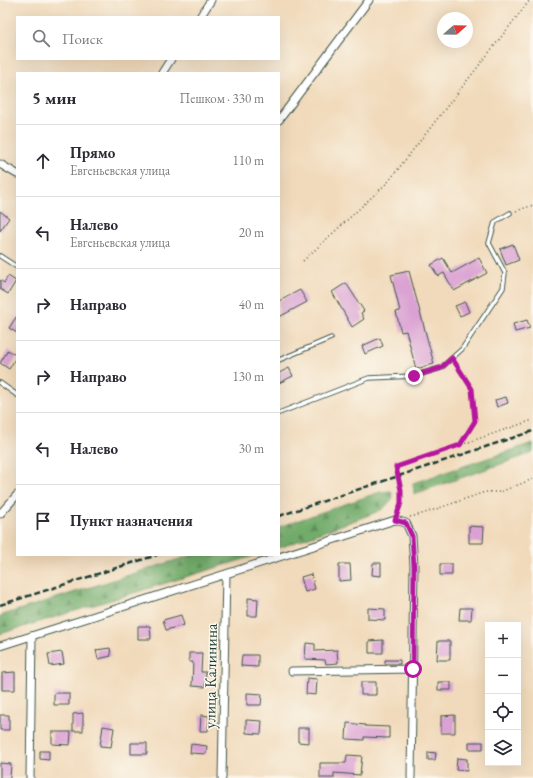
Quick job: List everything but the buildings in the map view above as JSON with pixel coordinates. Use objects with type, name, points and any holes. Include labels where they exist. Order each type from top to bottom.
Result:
[{"type":"street","points":[[201,16],[211,0]]},
{"type":"street","points":[[280,119],[369,0]]},
{"type":"street","points":[[163,72],[170,60]]},
{"type":"street","points":[[0,164],[16,173]]},
{"type":"street","points":[[0,514],[16,497]]},
{"type":"street","points":[[0,646],[395,520],[406,523],[412,536],[414,566],[411,778]]},
{"type":"street","name":"улица Калинина","points":[[222,778],[226,574]]},
{"type":"street","points":[[30,778],[32,637]]},
{"type":"street","points":[[292,671],[413,669]]},
{"type":"lane","points":[[280,414],[369,378],[414,376],[441,368],[462,349],[503,288],[505,273],[490,243],[495,222],[510,213]]},
{"type":"lane","points":[[0,256],[16,266]]},
{"type":"lane","points":[[280,360],[331,338]]},
{"type":"lane","points":[[0,383],[16,394]]},
{"type":"path","points":[[304,261],[388,182],[530,0]]},
{"type":"path","points":[[510,213],[533,205]]},
{"type":"path","points":[[452,358],[472,389],[474,403],[475,421],[460,445]]},
{"type":"path","points":[[395,520],[401,503],[401,490],[396,467],[533,420]]},
{"type":"path","points":[[410,516],[425,513],[485,492],[500,492],[533,479]]},
{"type":"green space","points":[[533,443],[533,453],[414,494],[413,483]]},
{"type":"green space","points":[[391,491],[393,498],[383,509],[280,548],[280,527],[380,492]]},
{"type":"green space","points":[[189,556],[254,556],[0,634],[0,616]]},
{"type":"railway","points":[[280,516],[533,431]]},
{"type":"railway","points":[[0,605],[154,556]]},
{"type":"route","points":[[413,669],[414,566],[412,536],[406,523],[395,520],[401,503],[401,490],[396,467],[460,445],[475,421],[472,389],[452,358],[441,368],[414,376]]}]
